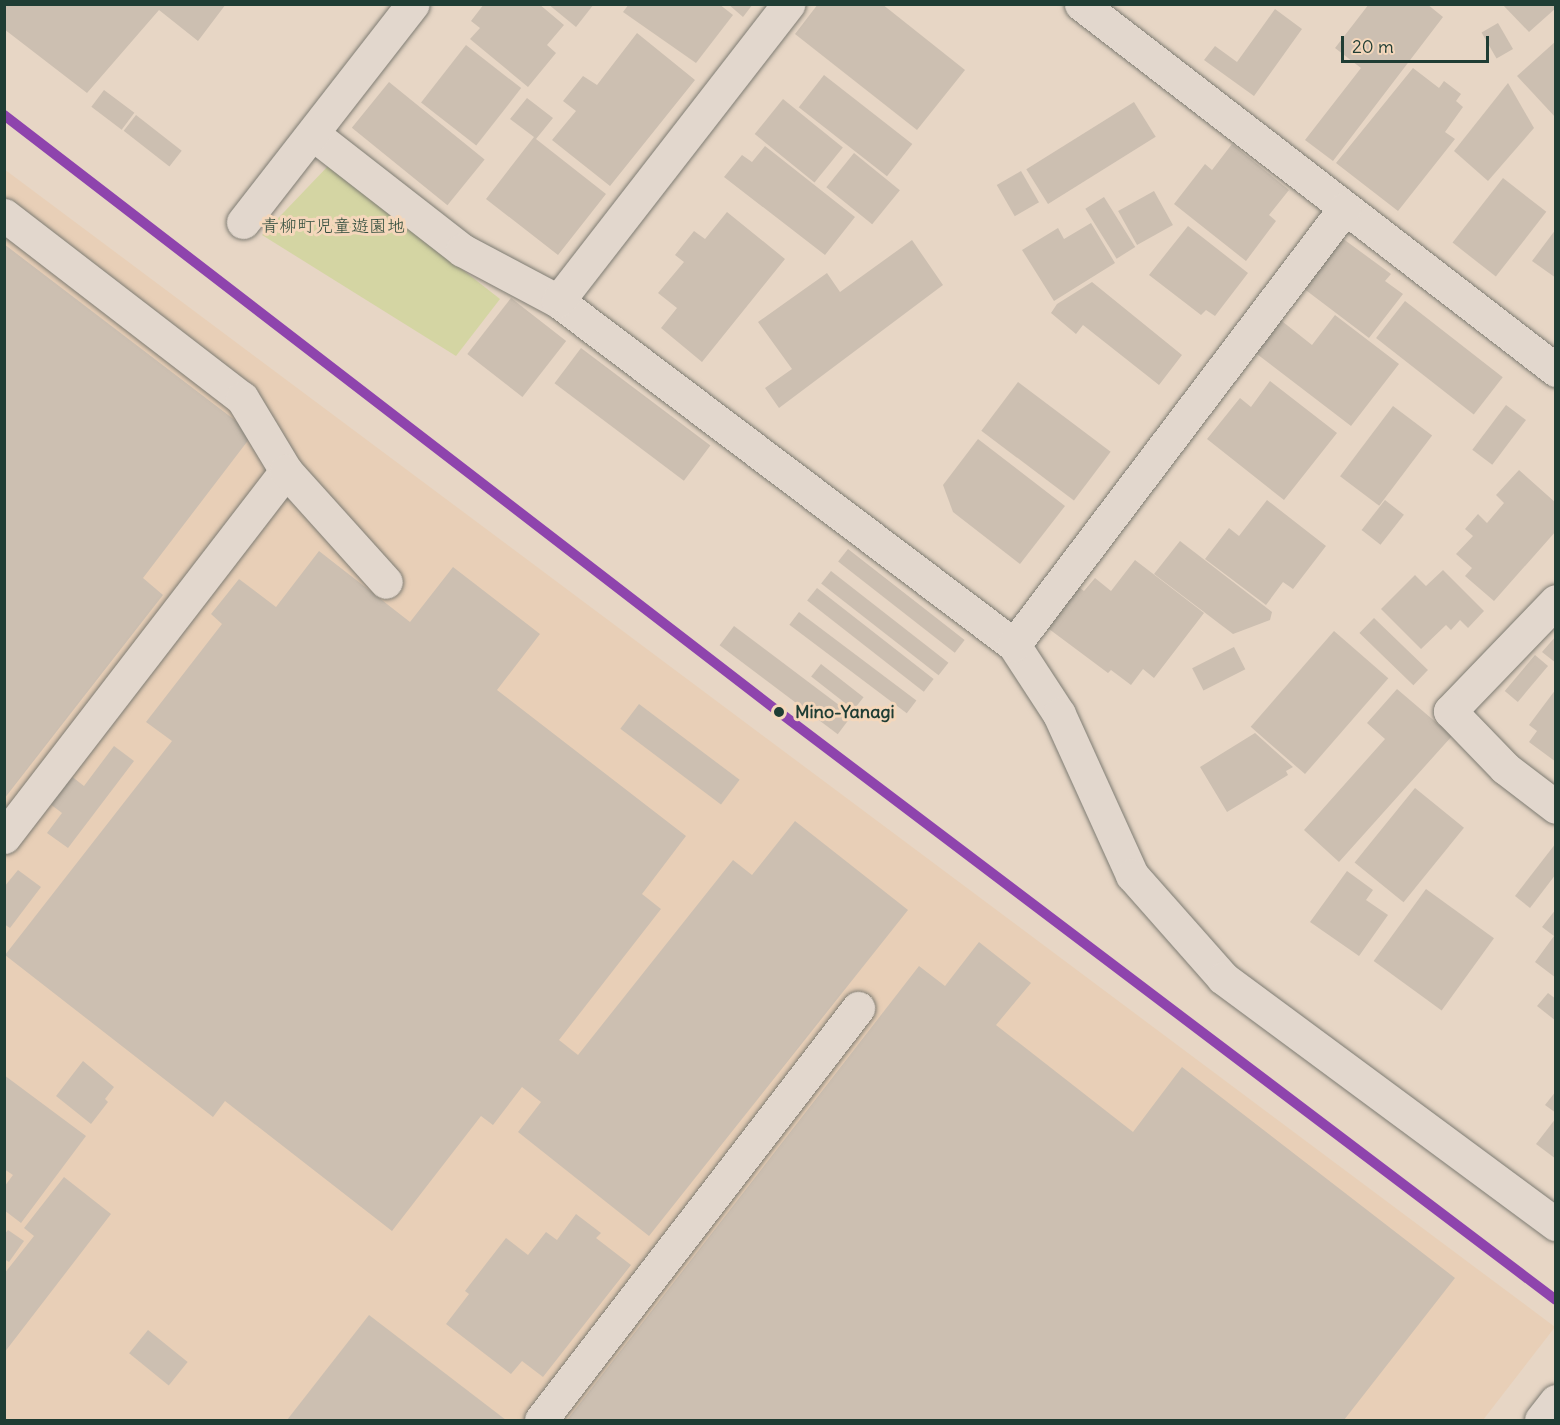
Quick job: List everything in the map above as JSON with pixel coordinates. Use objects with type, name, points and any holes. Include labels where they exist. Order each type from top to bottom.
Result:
[{"type":"street","points":[[243,222],[414,4]]},
{"type":"street","points":[[558,301],[788,4]]},
{"type":"street","points":[[1081,4],[1556,370]]},
{"type":"street","points":[[313,134],[462,250],[558,301],[1014,645],[1059,714],[1132,875],[1222,978],[1556,1224]]},
{"type":"street","points":[[1014,645],[1344,208]]},
{"type":"street","points":[[4,215],[242,398],[286,471],[386,582]]},
{"type":"street","points":[[4,837],[286,471]]},
{"type":"street","points":[[1556,601],[1546,615],[1450,711],[1505,768],[1556,807]]},
{"type":"street","points":[[541,1420],[858,1008]]},
{"type":"street","points":[[1541,1420],[1556,1401]]},
{"type":"shaded area","points":[[4,169],[1555,1327],[1483,1420],[5,1420]]},
{"type":"green space","name":"青柳町児童遊園地","points":[[329,165],[500,299],[456,356],[262,235]]},
{"type":"building","points":[[4,4],[226,4],[198,41],[159,10],[87,93],[4,29]]},
{"type":"building","points":[[484,4],[539,4],[564,25],[547,45],[556,53],[528,87],[470,39],[480,28],[471,21]]},
{"type":"building","points":[[548,4],[594,4],[576,27]]},
{"type":"building","points":[[629,4],[719,4],[733,15],[696,63],[623,12]]},
{"type":"building","points":[[728,4],[753,4],[743,17]]},
{"type":"building","points":[[818,4],[882,4],[965,70],[917,130],[795,34]]},
{"type":"building","points":[[1369,4],[1427,4],[1443,17],[1333,161],[1305,140],[1361,68],[1335,48]]},
{"type":"building","points":[[1502,4],[1556,4],[1556,8],[1529,32]]},
{"type":"building","points":[[1275,9],[1302,29],[1254,96],[1204,60],[1215,46],[1237,62]]},
{"type":"building","points":[[1498,23],[1513,49],[1497,58],[1482,32]]},
{"type":"building","points":[[637,33],[695,80],[610,186],[552,140],[576,111],[563,101],[583,76],[597,85]]},
{"type":"building","points":[[1556,41],[1556,118],[1517,76]]},
{"type":"building","points":[[466,45],[521,88],[476,146],[421,103]]},
{"type":"building","points":[[1413,68],[1439,88],[1444,81],[1461,94],[1456,101],[1463,107],[1445,132],[1455,139],[1398,211],[1336,163]]},
{"type":"building","points":[[824,75],[912,144],[887,176],[799,107]]},
{"type":"building","points":[[389,82],[485,159],[447,205],[352,128]]},
{"type":"building","points":[[1508,83],[1534,128],[1488,181],[1454,151]]},
{"type":"building","points":[[104,90],[134,113],[122,130],[91,107]]},
{"type":"building","points":[[527,98],[553,118],[536,139],[606,194],[558,255],[486,199],[534,137],[510,119]]},
{"type":"building","points":[[783,99],[843,147],[815,182],[755,134]]},
{"type":"building","points":[[1134,102],[1156,137],[1048,204],[1026,169]]},
{"type":"building","points":[[136,115],[182,151],[169,166],[124,131]]},
{"type":"building","points":[[1232,144],[1289,190],[1269,215],[1276,221],[1246,261],[1174,204],[1205,164],[1212,170]]},
{"type":"building","points":[[765,146],[855,217],[825,255],[724,177],[742,155],[752,162]]},
{"type":"building","points":[[854,153],[900,190],[872,224],[826,187]]},
{"type":"building","points":[[1021,171],[1039,202],[1015,216],[997,185]]},
{"type":"building","points":[[1503,178],[1546,212],[1496,276],[1453,243]]},
{"type":"building","points":[[1154,191],[1173,225],[1137,245],[1118,211]]},
{"type":"building","points":[[1104,197],[1135,247],[1117,259],[1085,209]]},
{"type":"building","points":[[727,212],[785,259],[702,362],[661,328],[677,308],[658,293],[684,262],[675,255],[694,231],[705,239]]},
{"type":"building","points":[[1091,223],[1115,263],[1054,301],[1022,250],[1058,228],[1064,239]]},
{"type":"building","points":[[1188,226],[1248,273],[1215,316],[1206,310],[1201,315],[1149,275]]},
{"type":"building","points":[[1556,229],[1556,278],[1532,261]]},
{"type":"building","points":[[1342,238],[1391,274],[1385,281],[1403,294],[1369,338],[1303,288]]},
{"type":"building","points":[[912,240],[943,285],[779,408],[765,388],[792,369],[758,322],[827,273],[840,292]]},
{"type":"building","points":[[4,244],[253,434],[143,578],[163,595],[4,799]]},
{"type":"building","points":[[1092,282],[1182,355],[1159,385],[1083,325],[1076,334],[1051,313],[1057,304]]},
{"type":"building","points":[[511,298],[566,341],[522,397],[467,354]]},
{"type":"building","points":[[1405,301],[1503,377],[1474,414],[1376,338]]},
{"type":"building","points":[[1335,315],[1399,364],[1351,426],[1253,351],[1278,318],[1312,345]]},
{"type":"building","points":[[581,348],[710,445],[684,481],[555,383]]},
{"type":"building","points":[[1270,381],[1337,433],[1284,500],[1207,439],[1240,398],[1251,407]]},
{"type":"building","points":[[1018,382],[1111,452],[1074,501],[981,431]]},
{"type":"building","points":[[1506,405],[1526,420],[1492,465],[1472,450]]},
{"type":"building","points":[[1393,406],[1432,435],[1379,506],[1340,476]]},
{"type":"building","points":[[978,439],[1065,506],[1020,564],[953,512],[943,485]]},
{"type":"building","points":[[1519,470],[1556,503],[1556,531],[1494,601],[1465,576],[1472,568],[1456,554],[1473,536],[1465,529],[1478,514],[1487,523],[1504,503],[1496,495]]},
{"type":"building","points":[[1267,500],[1326,546],[1293,589],[1283,582],[1266,605],[1205,559],[1229,528],[1239,536]]},
{"type":"building","points":[[1385,500],[1404,515],[1381,545],[1362,530]]},
{"type":"building","points":[[1180,541],[1272,612],[1270,620],[1233,634],[1154,574]]},
{"type":"building","points":[[848,549],[965,640],[955,653],[838,562]]},
{"type":"building","points":[[319,551],[410,622],[453,567],[540,634],[497,690],[686,836],[642,894],[661,909],[559,1040],[578,1055],[733,860],[752,875],[795,821],[908,910],[649,1236],[518,1132],[541,1102],[522,1087],[493,1125],[481,1116],[392,1231],[225,1101],[213,1117],[5,955],[172,741],[146,722],[222,624],[211,614],[239,579],[276,607]]},
{"type":"building","points":[[1135,560],[1204,613],[1154,678],[1143,669],[1131,685],[1111,670],[1108,673],[1041,623],[1072,582],[1084,591],[1095,578],[1111,591]]},
{"type":"building","points":[[1443,570],[1484,611],[1468,628],[1460,620],[1451,630],[1446,625],[1421,649],[1381,609],[1415,575],[1426,586]]},
{"type":"building","points":[[831,571],[948,663],[939,675],[821,584]]},
{"type":"building","points":[[817,588],[934,679],[924,692],[807,601]]},
{"type":"building","points":[[799,612],[916,700],[907,713],[789,625]]},
{"type":"building","points":[[1374,618],[1428,670],[1413,685],[1359,633]]},
{"type":"building","points":[[734,626],[852,715],[838,734],[720,645]]},
{"type":"building","points":[[1334,631],[1388,678],[1305,774],[1251,727]]},
{"type":"building","points":[[1556,636],[1556,663],[1542,652]]},
{"type":"building","points":[[1234,647],[1245,669],[1203,691],[1192,668]]},
{"type":"building","points":[[1535,655],[1548,666],[1518,702],[1505,691]]},
{"type":"building","points":[[821,664],[864,697],[854,710],[811,677]]},
{"type":"building","points":[[1397,689],[1452,736],[1339,862],[1304,830],[1385,739],[1367,723]]},
{"type":"building","points":[[1556,689],[1556,762],[1529,742],[1537,731],[1529,725]]},
{"type":"building","points":[[639,704],[740,780],[721,805],[620,729]]},
{"type":"building","points":[[1255,733],[1293,767],[1286,771],[1288,775],[1227,812],[1200,767]]},
{"type":"building","points":[[114,746],[134,761],[68,848],[47,833],[62,813],[41,797],[62,769],[84,786]]},
{"type":"building","points":[[1415,788],[1464,828],[1404,902],[1355,863]]},
{"type":"building","points":[[1556,843],[1556,874],[1530,908],[1515,896]]},
{"type":"building","points":[[18,870],[41,887],[10,928],[4,924],[4,887]]},
{"type":"building","points":[[1347,871],[1373,890],[1366,900],[1388,915],[1359,956],[1310,922]]},
{"type":"building","points":[[1426,889],[1494,938],[1442,1010],[1374,961]]},
{"type":"building","points":[[1556,909],[1556,978],[1535,962],[1554,936],[1542,927]]},
{"type":"building","points":[[979,942],[1031,983],[996,1025],[1133,1132],[1182,1067],[1455,1278],[1344,1420],[567,1420],[919,966],[945,986]]},
{"type":"building","points":[[1548,993],[1556,999],[1556,1021],[1537,1006]]},
{"type":"building","points":[[83,1061],[114,1087],[105,1099],[108,1102],[91,1124],[56,1096]]},
{"type":"building","points":[[4,1075],[86,1136],[21,1223],[4,1210],[4,1187],[13,1175],[4,1169]]},
{"type":"building","points":[[1556,1091],[1556,1113],[1545,1105]]},
{"type":"building","points":[[1556,1118],[1556,1159],[1536,1144]]},
{"type":"building","points":[[64,1177],[111,1214],[4,1353],[4,1274],[34,1236],[24,1228]]},
{"type":"building","points":[[576,1214],[601,1233],[596,1238],[631,1265],[543,1377],[522,1361],[511,1374],[446,1324],[469,1294],[465,1291],[506,1238],[528,1255],[546,1232],[557,1240]]},
{"type":"building","points":[[8,1230],[24,1241],[9,1262],[4,1259],[4,1235]]},
{"type":"building","points":[[369,1315],[506,1420],[287,1420]]},
{"type":"building","points":[[148,1330],[188,1362],[169,1385],[129,1353]]},
{"type":"transit line","points":[[4,115],[779,712],[1556,1300]]},
{"type":"place","name":"Mino-Yanagi","points":[[779,712]]}]
